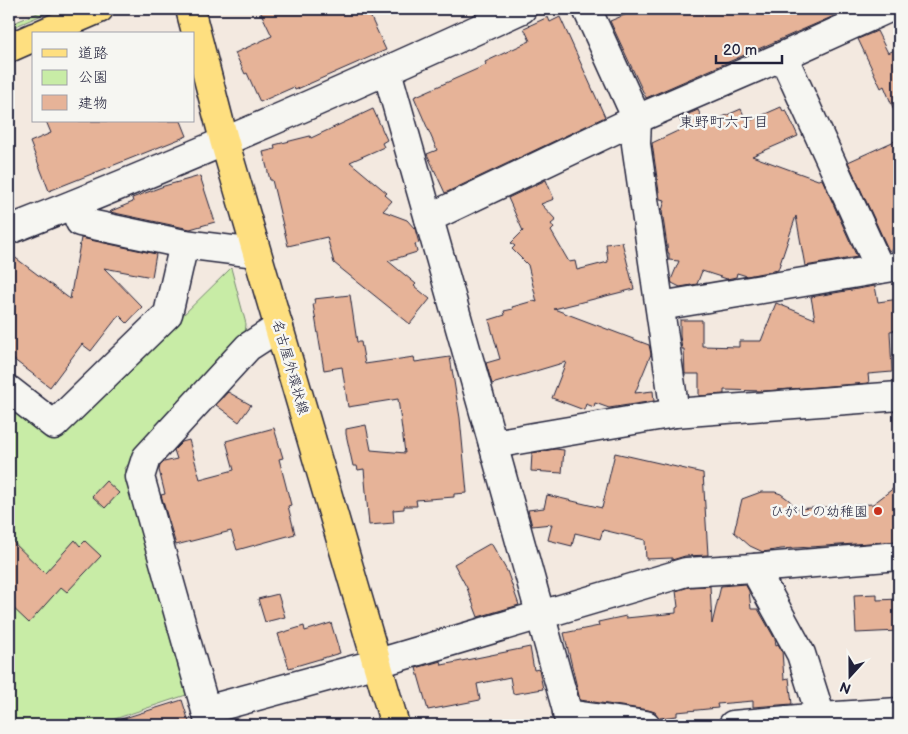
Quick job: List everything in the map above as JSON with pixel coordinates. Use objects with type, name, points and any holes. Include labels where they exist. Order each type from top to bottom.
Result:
[{"type":"main road","points":[[47,32],[100,9]]},
{"type":"main road","name":"名古屋外環状線","points":[[190,9],[256,253],[396,725]]},
{"type":"main road","points":[[9,48],[32,38]]},
{"type":"street","points":[[9,230],[73,205],[386,71],[522,9]]},
{"type":"street","points":[[587,9],[637,119],[636,144],[675,413]]},
{"type":"street","points":[[429,218],[637,119],[887,9]]},
{"type":"street","points":[[660,306],[890,267],[783,56]]},
{"type":"street","points":[[386,71],[493,444],[569,719],[646,725]]},
{"type":"street","points":[[73,205],[80,222],[184,244],[256,253]]},
{"type":"street","points":[[9,390],[54,425],[168,314],[184,244]]},
{"type":"street","points":[[279,327],[248,347],[146,458],[140,477],[208,718],[378,663],[686,572],[899,556]]},
{"type":"street","points":[[493,444],[675,413],[899,396]]},
{"type":"street","points":[[754,568],[801,654],[821,721]]},
{"type":"street","points":[[733,725],[821,721],[899,712]]},
{"type":"green space","points":[[47,9],[56,9],[9,29],[9,25]]},
{"type":"green space","points":[[231,268],[246,324],[245,334],[125,468],[189,694],[97,725],[9,725],[9,398],[59,437]]},
{"type":"building","points":[[259,9],[367,9],[386,50],[295,90],[294,87],[260,102],[247,73],[245,74],[235,53],[272,36]]},
{"type":"building","points":[[639,9],[850,9],[646,98],[610,21]]},
{"type":"building","points":[[548,17],[550,22],[560,17],[605,117],[445,193],[427,154],[437,150],[414,97],[484,66],[485,62],[530,41],[524,28]]},
{"type":"building","points":[[877,31],[888,53],[899,48],[899,122],[884,86],[881,88],[858,39]]},
{"type":"building","points":[[781,107],[783,111],[786,110],[798,136],[752,156],[818,180],[822,179],[857,257],[805,266],[796,216],[778,270],[747,276],[737,273],[736,277],[727,279],[702,271],[697,284],[680,287],[672,283],[671,280],[679,261],[669,260],[662,211],[665,200],[660,199],[652,143],[684,128],[679,118],[698,110],[704,122],[718,117],[718,119],[741,109],[747,122]]},
{"type":"building","points":[[373,109],[387,140],[382,143],[384,147],[350,162],[387,193],[385,195],[392,201],[383,211],[407,220],[415,229],[419,243],[415,244],[417,252],[388,261],[416,284],[414,286],[430,299],[410,324],[334,263],[327,237],[288,246],[272,180],[270,180],[263,152],[275,149],[274,145],[310,136],[311,138]]},
{"type":"building","points":[[46,122],[181,122],[187,136],[49,191],[30,142],[51,133]]},
{"type":"building","points":[[899,139],[899,247],[889,251],[848,162]]},
{"type":"building","points":[[200,176],[215,222],[190,229],[110,212],[133,202],[132,198],[164,186]]},
{"type":"building","points":[[546,180],[554,199],[541,204],[556,220],[551,224],[554,228],[551,231],[569,262],[575,261],[577,270],[608,262],[606,244],[622,242],[634,289],[554,309],[649,345],[651,354],[635,393],[653,391],[654,401],[609,408],[595,403],[594,407],[586,404],[584,410],[552,398],[566,362],[492,384],[486,363],[500,359],[489,320],[505,315],[504,311],[513,309],[512,307],[533,301],[537,302],[528,265],[512,249],[515,246],[511,243],[523,231],[508,198]]},
{"type":"building","points":[[81,238],[156,254],[152,277],[104,268],[142,307],[127,323],[119,315],[91,351],[82,344],[50,387],[9,356],[9,253],[70,299]]},
{"type":"building","points":[[875,286],[878,302],[899,299],[899,330],[890,331],[892,372],[868,374],[869,383],[764,391],[724,390],[724,394],[699,396],[699,374],[685,374],[680,320],[702,320],[702,346],[739,347],[739,341],[761,341],[776,303],[815,319],[811,297]]},
{"type":"building","points":[[350,295],[357,342],[361,342],[365,364],[414,357],[415,362],[450,357],[460,418],[467,493],[454,494],[454,497],[416,500],[417,506],[404,506],[404,509],[393,510],[394,523],[369,525],[364,469],[358,470],[357,466],[353,466],[346,429],[366,425],[371,450],[405,453],[398,399],[348,407],[342,367],[324,370],[313,304],[315,304],[314,299]]},
{"type":"building","points":[[228,392],[251,405],[239,422],[216,405]]},
{"type":"building","points":[[274,428],[283,458],[279,459],[291,505],[288,506],[295,534],[237,550],[231,531],[176,545],[161,495],[165,494],[159,470],[160,466],[164,462],[177,459],[174,450],[182,442],[189,440],[200,479],[234,470],[226,441]]},
{"type":"building","points":[[555,449],[564,450],[562,473],[531,471],[532,453]]},
{"type":"building","points":[[615,453],[703,473],[708,555],[685,556],[672,560],[672,558],[646,559],[645,540],[603,530],[600,539],[575,533],[572,546],[548,540],[552,524],[532,526],[528,510],[544,508],[547,495],[602,508]]},
{"type":"building","points":[[106,481],[119,493],[105,508],[92,496]]},
{"type":"building","points":[[899,484],[899,541],[781,549],[763,552],[750,546],[734,532],[742,499],[761,492],[781,494],[796,509],[873,504]]},
{"type":"building","points":[[9,538],[45,573],[75,540],[80,546],[85,541],[101,556],[67,592],[61,587],[29,623],[9,604]]},
{"type":"building","points":[[491,543],[507,571],[519,605],[478,617],[467,588],[454,564]]},
{"type":"building","points":[[745,584],[749,591],[751,609],[758,609],[775,639],[776,645],[778,644],[782,651],[784,679],[789,678],[792,704],[753,707],[753,701],[717,704],[718,708],[677,712],[677,716],[659,718],[655,712],[648,710],[580,700],[564,633],[599,626],[598,622],[626,616],[626,618],[676,613],[676,608],[678,607],[676,591],[689,587],[710,586],[712,624],[721,586]]},
{"type":"building","points":[[278,594],[285,617],[265,622],[258,599]]},
{"type":"building","points":[[877,594],[877,600],[899,599],[899,631],[856,633],[854,595]]},
{"type":"building","points":[[331,623],[340,653],[289,668],[278,634],[304,626],[305,631]]},
{"type":"building","points":[[530,647],[534,670],[539,669],[543,689],[513,694],[510,677],[477,684],[480,700],[428,710],[416,668],[441,661],[442,665]]},
{"type":"building","points":[[182,700],[190,725],[116,725],[115,721]]},
{"type":"place","name":"ひがしの幼稚園","points":[[878,511]]},
{"type":"district","name":"東野町六丁目","points":[[724,122]]}]
